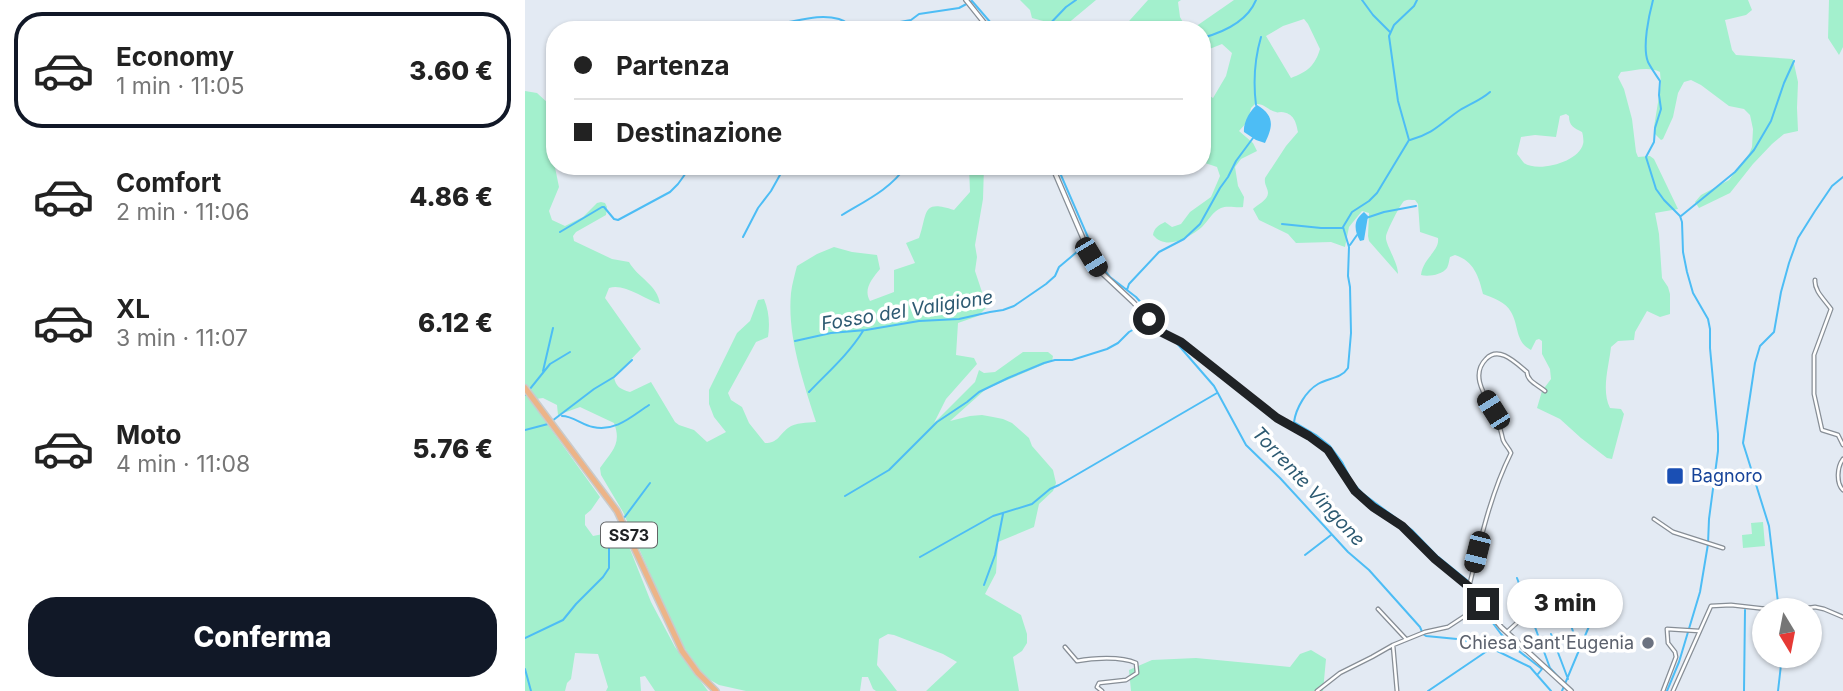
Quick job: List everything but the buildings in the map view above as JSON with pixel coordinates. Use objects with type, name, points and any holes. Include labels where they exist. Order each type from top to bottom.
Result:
[{"type":"main road","name":"SS73","points":[[525,388],[617,511],[682,651],[716,691]]},
{"type":"street","points":[[967,2],[982,21]]},
{"type":"street","points":[[1056,175],[1091,257],[1101,272],[1161,332],[1176,339],[1277,418],[1328,450],[1355,491],[1402,526],[1435,559],[1469,587],[1507,632],[1571,691]]},
{"type":"street","points":[[1815,280],[1817,291],[1831,309],[1814,355],[1814,394],[1822,430],[1838,435],[1843,444]]},
{"type":"street","points":[[1469,587],[1487,516],[1511,453],[1504,443],[1493,410],[1482,392],[1479,373],[1482,364],[1493,354],[1504,355],[1527,372],[1529,380],[1545,391]]},
{"type":"street","points":[[1843,459],[1839,465],[1839,484],[1843,490]]},
{"type":"street","points":[[1654,519],[1673,532],[1723,548]]},
{"type":"street","points":[[1317,691],[1340,673],[1393,645],[1425,632],[1448,627],[1483,604]]},
{"type":"street","points":[[1507,632],[1533,608],[1552,612],[1579,611],[1582,606]]},
{"type":"street","points":[[1673,691],[1710,607],[1752,608]]},
{"type":"street","points":[[1378,609],[1406,639]]},
{"type":"street","points":[[1822,609],[1843,617]]},
{"type":"street","points":[[1663,691],[1675,657],[1675,652],[1668,643],[1667,629],[1699,631]]},
{"type":"street","points":[[1393,645],[1397,691]]},
{"type":"street","points":[[1065,647],[1077,661],[1114,659],[1136,663],[1137,673],[1126,680],[1098,683],[1097,687],[1102,691]]},
{"type":"green space","points":[[1020,0],[1096,0],[1071,21],[1043,21],[1032,18],[1030,10]]},
{"type":"green space","points":[[1148,0],[1181,0],[1178,2],[1182,21],[1129,21]]},
{"type":"green space","points":[[1234,0],[1748,0],[1752,10],[1746,15],[1725,20],[1732,50],[1736,55],[1793,59],[1798,82],[1798,131],[1784,134],[1772,144],[1730,193],[1699,208],[1695,202],[1701,195],[1729,180],[1749,154],[1753,129],[1750,115],[1744,109],[1729,106],[1691,80],[1684,82],[1678,93],[1673,117],[1661,140],[1655,134],[1654,127],[1661,84],[1660,72],[1641,69],[1621,72],[1618,77],[1632,119],[1638,157],[1650,156],[1654,159],[1678,209],[1655,213],[1662,278],[1670,294],[1670,314],[1660,317],[1647,311],[1635,332],[1634,340],[1618,341],[1611,347],[1606,386],[1607,401],[1610,408],[1621,409],[1624,414],[1612,459],[1581,438],[1560,419],[1537,408],[1542,391],[1551,379],[1550,369],[1542,354],[1542,341],[1536,340],[1531,350],[1522,343],[1509,309],[1483,294],[1477,276],[1467,261],[1455,255],[1450,257],[1447,268],[1442,272],[1431,276],[1421,275],[1438,238],[1420,232],[1418,204],[1415,200],[1402,203],[1387,234],[1386,240],[1398,274],[1369,241],[1369,213],[1362,211],[1349,227],[1345,247],[1331,242],[1296,243],[1288,234],[1259,220],[1253,209],[1268,196],[1265,178],[1298,132],[1289,114],[1255,104],[1251,108],[1248,121],[1239,131],[1253,143],[1257,151],[1241,159],[1235,167],[1238,186],[1244,197],[1243,207],[1218,209],[1202,227],[1184,239],[1164,242],[1153,235],[1154,230],[1165,222],[1172,227],[1181,224],[1190,212],[1211,197],[1220,176],[1217,167],[1211,165],[1211,97],[1213,98],[1226,76],[1232,53],[1222,44],[1211,48],[1211,21],[1204,21]],"holes":[[[1304,19],[1320,49],[1310,68],[1291,78],[1266,36],[1283,26]],[[1560,116],[1569,116],[1573,126],[1582,132],[1583,143],[1580,150],[1566,161],[1557,164],[1539,167],[1524,163],[1517,154],[1521,137],[1556,137]]]},
{"type":"green space","points":[[1829,0],[1843,0],[1843,47],[1839,55],[1828,38]]},
{"type":"green space","points":[[525,91],[537,93],[546,101],[546,175],[557,175],[559,187],[549,211],[552,220],[565,226],[583,217],[597,203],[605,203],[606,215],[576,232],[574,241],[612,259],[629,262],[658,297],[660,304],[628,290],[609,288],[605,298],[641,349],[614,377],[616,383],[621,389],[630,392],[651,382],[675,422],[694,430],[707,442],[726,432],[714,417],[709,404],[709,390],[737,333],[750,321],[758,300],[764,299],[767,308],[768,337],[756,342],[728,393],[731,400],[742,407],[749,423],[765,443],[769,443],[794,425],[816,422],[797,358],[791,326],[791,293],[797,266],[834,247],[877,255],[880,269],[871,280],[868,297],[870,301],[894,292],[894,270],[915,263],[906,243],[919,238],[927,210],[936,206],[954,210],[970,192],[969,175],[984,175],[983,199],[975,245],[975,271],[987,307],[978,316],[958,323],[956,355],[974,358],[977,364],[946,399],[934,423],[975,382],[979,370],[984,373],[995,372],[1023,352],[1048,352],[1053,356],[1052,361],[986,389],[950,421],[982,415],[1012,423],[1029,438],[1032,446],[1053,470],[1056,483],[1053,491],[1039,504],[1034,527],[998,542],[996,573],[985,594],[1021,615],[1027,643],[1022,651],[1013,657],[1019,691],[926,691],[957,662],[943,654],[888,634],[879,639],[877,665],[897,691],[876,691],[868,677],[862,677],[860,691],[746,691],[719,685],[705,677],[680,642],[623,512],[601,475],[600,468],[616,442],[614,423],[580,407],[558,415],[557,405],[543,398],[536,399],[525,384]]},
{"type":"green space","points":[[525,393],[600,497],[585,515],[585,525],[593,536],[603,534],[613,527],[622,529],[651,602],[675,647],[708,691],[655,691],[645,676],[640,677],[641,691],[606,691],[608,687],[598,654],[575,653],[571,679],[565,691],[525,691]]},
{"type":"green space","points":[[1763,522],[1765,546],[1743,548],[1742,535],[1752,534],[1751,523]]},
{"type":"green space","points":[[1311,650],[1326,659],[1323,691],[1131,691],[1129,670],[1152,660],[1196,658],[1290,667],[1300,654]]},
{"type":"water","points":[[1257,105],[1270,117],[1270,131],[1265,143],[1244,132],[1247,117]]},
{"type":"water","points":[[1364,212],[1368,216],[1364,240],[1360,241],[1356,225]]},
{"type":"waterway","points":[[1053,21],[1076,0]]},
{"type":"waterway","points":[[1211,35],[1241,20],[1256,0]]},
{"type":"waterway","points":[[1362,0],[1390,32]]},
{"type":"waterway","points":[[1417,0],[1394,25],[1389,36],[1398,101],[1409,140],[1377,193],[1352,212],[1343,227],[1349,247],[1351,333],[1348,368],[1342,374],[1318,384],[1309,391],[1299,406],[1294,422],[1330,446],[1362,493],[1412,530],[1436,555],[1468,581],[1468,590],[1501,634],[1542,669],[1538,674]]},
{"type":"waterway","points":[[1653,0],[1648,22],[1646,56],[1660,81],[1661,109],[1654,142],[1646,157],[1656,189],[1680,216],[1687,272],[1693,293],[1708,319],[1718,434],[1708,544],[1700,592],[1679,662],[1667,691]]},
{"type":"waterway","name":"Torrente Vingone","points":[[972,1],[989,21]]},
{"type":"waterway","points":[[906,21],[919,14],[959,8],[972,1]]},
{"type":"waterway","points":[[795,21],[825,17],[843,21]]},
{"type":"waterway","points":[[1256,105],[1255,71],[1261,37]]},
{"type":"waterway","points":[[1681,216],[1735,172],[1754,150],[1771,121],[1794,61]]},
{"type":"waterway","points":[[1410,140],[1432,131],[1490,92]]},
{"type":"waterway","points":[[1127,290],[1129,284],[1159,252],[1184,239],[1200,224],[1236,161],[1253,138]]},
{"type":"waterway","points":[[560,232],[602,207],[618,220],[670,192],[684,175]]},
{"type":"waterway","points":[[743,237],[780,175]]},
{"type":"waterway","points":[[842,215],[885,188],[899,175]]},
{"type":"waterway","name":"Torrente Vingone","points":[[1061,175],[1100,265],[1110,277],[1136,297],[1168,333]]},
{"type":"waterway","points":[[1777,598],[1769,526],[1743,443],[1755,363],[1760,346],[1774,332],[1781,292],[1798,238],[1832,186],[1843,177]]},
{"type":"waterway","points":[[1366,218],[1416,206]]},
{"type":"waterway","points":[[1282,224],[1342,228]]},
{"type":"waterway","points":[[1350,245],[1357,235]]},
{"type":"waterway","name":"Fosso del Valigione","points":[[795,341],[831,333],[919,321],[959,319],[1003,310],[1014,306],[1046,284],[1055,276],[1059,267],[1084,246]]},
{"type":"waterway","points":[[845,496],[889,470],[937,422],[979,392],[1044,363],[1072,360],[1107,349],[1154,318]]},
{"type":"waterway","points":[[543,371],[553,328]]},
{"type":"waterway","points":[[809,392],[844,356],[863,331]]},
{"type":"waterway","name":"Torrente Vingone","points":[[1174,340],[1214,386],[1246,445],[1348,552],[1369,570],[1420,627],[1423,634],[1485,645],[1530,667],[1551,691]]},
{"type":"waterway","points":[[525,395],[550,364],[570,352]]},
{"type":"waterway","points":[[552,421],[614,377],[632,360]]},
{"type":"waterway","points":[[920,557],[993,516],[1032,504],[1050,489],[1217,393]]},
{"type":"waterway","points":[[562,416],[593,427],[609,427],[623,422],[649,405]]},
{"type":"waterway","points":[[525,430],[548,424]]},
{"type":"waterway","points":[[624,518],[650,483]]},
{"type":"waterway","points":[[984,585],[995,555],[1003,514]]},
{"type":"waterway","points":[[525,638],[563,620],[603,577],[609,568],[609,548],[620,523]]},
{"type":"waterway","points":[[1305,555],[1331,535]]},
{"type":"waterway","points":[[1517,578],[1550,668],[1560,679]]},
{"type":"waterway","points":[[1744,691],[1745,610]]},
{"type":"waterway","points":[[1562,691],[1595,612]]},
{"type":"waterway","points":[[1567,613],[1579,650]]},
{"type":"waterway","points":[[1551,634],[1568,679]]},
{"type":"waterway","points":[[1428,691],[1490,649]]},
{"type":"waterway","points":[[1778,691],[1781,668]]},
{"type":"waterway","points":[[525,669],[531,691]]},
{"type":"place","name":"Bagnoro","points":[[1675,476]]},
{"type":"place","name":"Chiesa Sant'Eugenia","points":[[1648,643]]},
{"type":"route","points":[[1149,319],[1161,332],[1181,342],[1277,418],[1328,450],[1355,491],[1402,526],[1435,559],[1468,586],[1483,604]]}]
